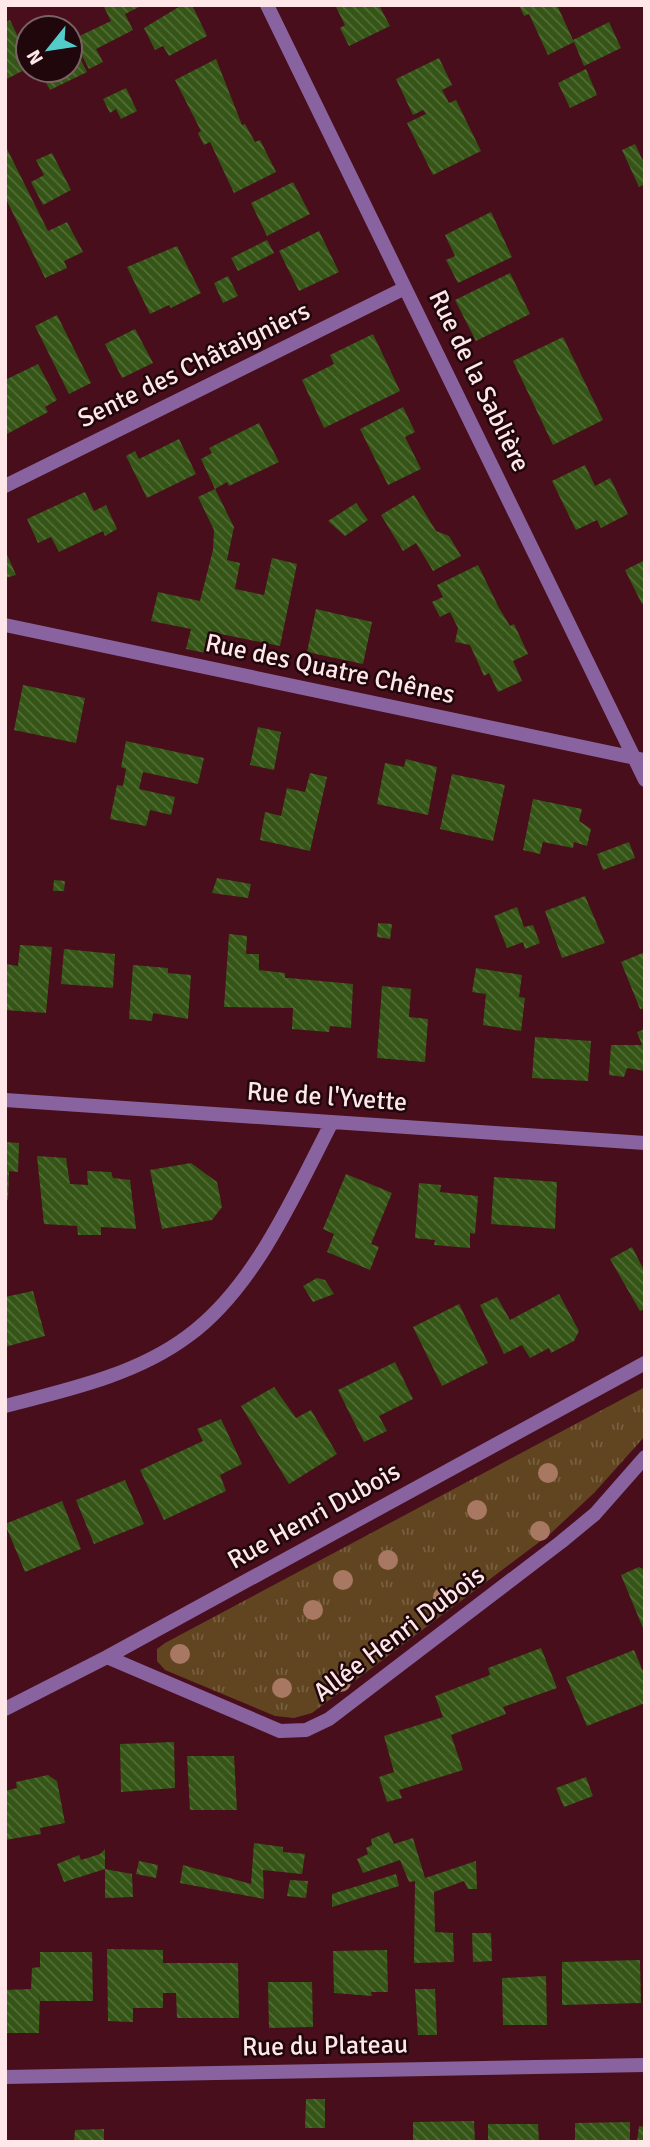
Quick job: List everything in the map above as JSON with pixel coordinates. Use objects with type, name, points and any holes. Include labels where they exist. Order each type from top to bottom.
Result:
[{"type":"street","name":"Rue de la Sablière","points":[[267,5],[640,759],[645,780]]},
{"type":"street","name":"Sente des Châtaigniers","points":[[5,486],[405,288]]},
{"type":"street","name":"Rue des Quatre Chênes","points":[[5,625],[640,759]]},
{"type":"street","name":"Rue de l'Yvette","points":[[5,1100],[645,1143]]},
{"type":"street","points":[[5,1406],[125,1371],[188,1336],[248,1276],[332,1122]]},
{"type":"street","name":"Rue Henri Dubois","points":[[5,1709],[107,1657],[645,1363]]},
{"type":"street","name":"Allée Henri Dubois","points":[[107,1657],[280,1731],[306,1730],[329,1719],[561,1542],[595,1514],[645,1457]]},
{"type":"street","name":"Rue du Plateau","points":[[5,2077],[645,2065]]},
{"type":"green space","points":[[645,1387],[645,1436],[594,1493],[550,1534],[312,1713],[294,1718],[275,1716],[165,1670],[157,1661],[157,1649],[165,1643]]},
{"type":"building","points":[[103,5],[143,5],[125,14],[133,30],[96,49],[103,62],[89,69],[84,60],[84,34],[111,21]]},
{"type":"building","points":[[182,5],[192,5],[207,36],[169,56],[163,46],[155,50],[144,28]]},
{"type":"building","points":[[335,5],[379,5],[390,26],[349,46],[340,28],[345,25]]},
{"type":"building","points":[[519,5],[557,5],[573,40],[609,22],[621,48],[584,66],[574,42],[548,55],[529,14],[524,16]]},
{"type":"building","points":[[10,20],[14,28],[14,75],[5,80],[5,22]]},
{"type":"building","points":[[439,58],[452,85],[442,90],[449,103],[456,100],[481,151],[433,175],[407,123],[426,114],[423,110],[413,115],[396,79]]},
{"type":"building","points":[[216,59],[242,125],[245,124],[255,142],[260,140],[276,172],[234,193],[210,142],[204,145],[198,133],[201,131],[175,80]]},
{"type":"building","points":[[586,69],[597,95],[570,108],[558,83]]},
{"type":"building","points":[[47,84],[62,84],[50,90]]},
{"type":"building","points":[[126,88],[137,111],[121,119],[116,109],[110,113],[103,99]]},
{"type":"building","points":[[635,144],[645,165],[645,184],[639,187],[622,150]]},
{"type":"building","points":[[5,145],[48,231],[67,222],[83,252],[64,261],[67,268],[45,278],[5,197]]},
{"type":"building","points":[[52,153],[71,190],[43,205],[31,182],[44,175],[36,160]]},
{"type":"building","points":[[293,182],[310,214],[267,236],[251,203]]},
{"type":"building","points":[[491,212],[512,257],[458,283],[446,260],[455,256],[445,235]]},
{"type":"building","points":[[319,231],[339,272],[299,291],[279,251]]},
{"type":"building","points":[[267,240],[274,253],[238,271],[231,258]]},
{"type":"building","points":[[177,246],[201,293],[171,308],[169,305],[150,314],[127,267]]},
{"type":"building","points":[[510,273],[530,314],[476,341],[455,300]]},
{"type":"building","points":[[228,276],[238,296],[223,303],[214,283]]},
{"type":"building","points":[[57,315],[91,383],[69,394],[35,326]]},
{"type":"building","points":[[135,329],[153,363],[122,378],[105,344]]},
{"type":"building","points":[[373,334],[400,391],[324,428],[302,380],[334,364],[330,355]]},
{"type":"building","points":[[563,337],[603,420],[553,445],[513,361]]},
{"type":"building","points":[[38,364],[57,400],[45,407],[48,412],[5,435],[5,380]]},
{"type":"building","points":[[403,407],[415,432],[405,437],[421,469],[388,485],[360,429]]},
{"type":"building","points":[[259,423],[279,462],[229,486],[227,482],[215,489],[201,459],[212,453],[209,448]]},
{"type":"building","points":[[179,439],[196,474],[147,498],[126,456],[135,451],[139,459]]},
{"type":"building","points":[[585,465],[595,486],[610,478],[628,514],[601,528],[597,520],[576,530],[552,481]]},
{"type":"building","points":[[215,489],[234,527],[227,560],[240,563],[235,589],[264,595],[272,558],[297,564],[280,646],[211,632],[206,653],[186,649],[191,629],[151,621],[158,592],[200,601],[213,550],[214,530],[198,497]]},
{"type":"building","points":[[85,492],[94,511],[106,505],[117,529],[105,536],[103,531],[59,552],[51,537],[38,543],[27,519]]},
{"type":"building","points":[[414,495],[436,531],[449,536],[461,556],[433,571],[416,543],[403,551],[381,515]]},
{"type":"building","points":[[356,503],[368,520],[345,536],[328,521]]},
{"type":"building","points":[[5,550],[16,575],[5,578]]},
{"type":"building","points":[[645,560],[645,603],[642,604],[625,570]]},
{"type":"building","points":[[478,565],[499,608],[510,626],[514,624],[528,654],[513,661],[522,681],[498,692],[489,673],[484,676],[470,645],[455,642],[458,628],[450,612],[440,617],[432,602],[443,597],[437,585]]},
{"type":"building","points":[[316,609],[372,622],[363,664],[307,652]]},
{"type":"building","points":[[23,685],[85,698],[76,743],[14,730]]},
{"type":"building","points":[[258,727],[281,732],[274,770],[250,765]]},
{"type":"building","points":[[126,741],[204,758],[198,784],[143,772],[139,789],[175,797],[171,815],[150,810],[146,826],[110,819],[117,785],[123,786],[126,769],[121,767]]},
{"type":"building","points":[[406,759],[437,767],[428,815],[377,804],[385,763],[404,767]]},
{"type":"building","points":[[310,773],[327,777],[310,851],[260,840],[265,812],[281,816],[287,788],[305,792]]},
{"type":"building","points":[[452,774],[505,785],[493,841],[440,829]]},
{"type":"building","points":[[533,799],[582,809],[579,821],[591,829],[587,846],[574,842],[573,848],[543,842],[540,854],[523,850]]},
{"type":"building","points":[[629,842],[635,858],[603,870],[597,854]]},
{"type":"building","points":[[217,878],[251,884],[248,898],[212,893]]},
{"type":"building","points":[[54,880],[65,881],[64,891],[53,891]]},
{"type":"building","points":[[585,896],[605,943],[562,958],[545,911]]},
{"type":"building","points":[[517,907],[524,927],[533,925],[540,943],[525,949],[523,942],[507,948],[494,916]]},
{"type":"building","points":[[378,923],[392,924],[390,939],[377,937]]},
{"type":"building","points":[[229,934],[247,936],[246,954],[259,954],[259,970],[285,973],[285,978],[353,984],[351,1028],[330,1026],[329,1032],[292,1029],[293,1008],[224,1007]]},
{"type":"building","points":[[20,945],[52,947],[46,1013],[5,1010],[5,964],[18,966]]},
{"type":"building","points":[[64,949],[115,954],[113,988],[61,984]]},
{"type":"building","points":[[645,952],[645,1008],[640,1009],[621,962]]},
{"type":"building","points":[[133,965],[168,968],[168,973],[191,975],[188,1019],[153,1013],[152,1021],[129,1019]]},
{"type":"building","points":[[476,968],[522,975],[519,997],[525,998],[521,1031],[483,1025],[486,994],[472,992]]},
{"type":"building","points":[[382,986],[411,989],[409,1017],[428,1019],[425,1062],[377,1058]]},
{"type":"building","points":[[645,1029],[645,1071],[627,1068],[624,1077],[609,1075],[611,1045],[642,1045],[637,1032]]},
{"type":"building","points":[[535,1037],[591,1041],[588,1081],[532,1078]]},
{"type":"building","points":[[5,1142],[19,1143],[18,1172],[9,1171],[8,1200],[5,1199]]},
{"type":"building","points":[[37,1156],[66,1158],[70,1184],[88,1185],[87,1171],[111,1172],[113,1178],[130,1180],[136,1229],[101,1227],[101,1235],[78,1235],[77,1226],[44,1224]]},
{"type":"building","points":[[191,1163],[217,1182],[222,1207],[212,1220],[162,1229],[150,1170]]},
{"type":"building","points":[[346,1174],[392,1193],[371,1244],[379,1247],[370,1270],[327,1252],[334,1234],[323,1229]]},
{"type":"building","points":[[494,1177],[557,1182],[555,1229],[491,1224]]},
{"type":"building","points":[[419,1183],[441,1185],[440,1192],[478,1196],[475,1234],[470,1233],[470,1248],[434,1245],[435,1240],[415,1238]]},
{"type":"building","points":[[632,1247],[645,1272],[645,1309],[640,1311],[610,1259]]},
{"type":"building","points":[[317,1278],[325,1280],[334,1294],[313,1302],[303,1286]]},
{"type":"building","points":[[33,1291],[45,1336],[5,1347],[5,1297]]},
{"type":"building","points":[[559,1294],[579,1331],[574,1341],[551,1353],[549,1348],[530,1358],[522,1345],[504,1354],[480,1305],[497,1297],[510,1320]]},
{"type":"building","points":[[459,1304],[488,1363],[442,1386],[413,1327]]},
{"type":"building","points":[[395,1362],[413,1399],[379,1416],[387,1431],[364,1442],[338,1390]]},
{"type":"building","points":[[274,1387],[296,1418],[311,1410],[337,1454],[289,1484],[241,1406]]},
{"type":"building","points":[[221,1419],[242,1464],[220,1475],[226,1491],[164,1520],[140,1470],[203,1441],[197,1429]]},
{"type":"building","points":[[125,1480],[144,1524],[94,1544],[76,1500]]},
{"type":"building","points":[[62,1501],[81,1549],[25,1572],[5,1524]]},
{"type":"building","points":[[639,1567],[645,1570],[645,1633],[621,1575]]},
{"type":"building","points":[[541,1648],[557,1688],[503,1707],[506,1714],[451,1735],[463,1770],[399,1790],[402,1798],[387,1802],[379,1777],[394,1772],[384,1736],[443,1717],[435,1696],[490,1675],[488,1668]]},
{"type":"building","points":[[634,1650],[645,1676],[645,1703],[587,1726],[566,1677]]},
{"type":"building","points":[[174,1742],[175,1788],[121,1792],[120,1744]]},
{"type":"building","points":[[187,1756],[234,1756],[237,1810],[190,1810]]},
{"type":"building","points":[[48,1775],[57,1781],[65,1823],[40,1828],[41,1834],[5,1840],[5,1791],[17,1788],[16,1782]]},
{"type":"building","points":[[586,1777],[593,1796],[564,1807],[556,1788]]},
{"type":"building","points":[[389,1832],[394,1844],[413,1838],[425,1878],[476,1861],[477,1889],[468,1889],[464,1881],[434,1892],[435,1932],[453,1933],[454,1962],[414,1963],[415,1881],[409,1882],[400,1860],[363,1873],[357,1859],[368,1854],[366,1848],[372,1845],[371,1839]]},
{"type":"building","points":[[254,1843],[283,1847],[283,1852],[305,1854],[302,1874],[263,1870],[264,1899],[180,1883],[183,1865],[251,1884]]},
{"type":"building","points":[[105,1849],[105,1869],[64,1882],[57,1864],[79,1855],[81,1860],[100,1854]]},
{"type":"building","points":[[139,1861],[158,1865],[156,1878],[136,1874]]},
{"type":"building","points":[[105,1869],[132,1874],[133,1897],[105,1898]]},
{"type":"building","points":[[396,1874],[399,1886],[332,1907],[332,1894]]},
{"type":"building","points":[[290,1880],[308,1881],[306,1898],[287,1896]]},
{"type":"building","points":[[472,1933],[491,1933],[492,1961],[473,1962]]},
{"type":"building","points":[[107,1949],[163,1950],[163,1963],[238,1963],[239,2018],[177,2018],[176,1993],[163,1993],[163,2008],[133,2008],[133,2022],[108,2021]]},
{"type":"building","points":[[387,1950],[388,1992],[371,1992],[372,1996],[334,1993],[333,1951]]},
{"type":"building","points":[[40,1952],[92,1952],[93,2001],[40,2001],[40,1990],[39,2033],[5,2033],[5,1990],[31,1989],[32,1968],[40,1967]]},
{"type":"building","points":[[640,1960],[641,2003],[562,2005],[562,1962]]},
{"type":"building","points":[[546,1976],[547,2025],[503,2025],[502,1978]]},
{"type":"building","points":[[268,1982],[312,1982],[313,2027],[269,2028]]},
{"type":"building","points":[[415,1989],[435,1989],[437,2035],[418,2035]]},
{"type":"building","points":[[306,2099],[325,2099],[325,2128],[305,2128]]},
{"type":"building","points":[[474,2121],[475,2142],[413,2142],[413,2122]]},
{"type":"building","points":[[630,2122],[630,2142],[575,2142],[575,2123]]},
{"type":"building","points":[[488,2124],[538,2124],[539,2142],[488,2142]]},
{"type":"building","points":[[639,2126],[645,2127],[645,2142],[637,2142]]},
{"type":"building","points":[[104,2129],[104,2142],[74,2142],[75,2130]]}]
